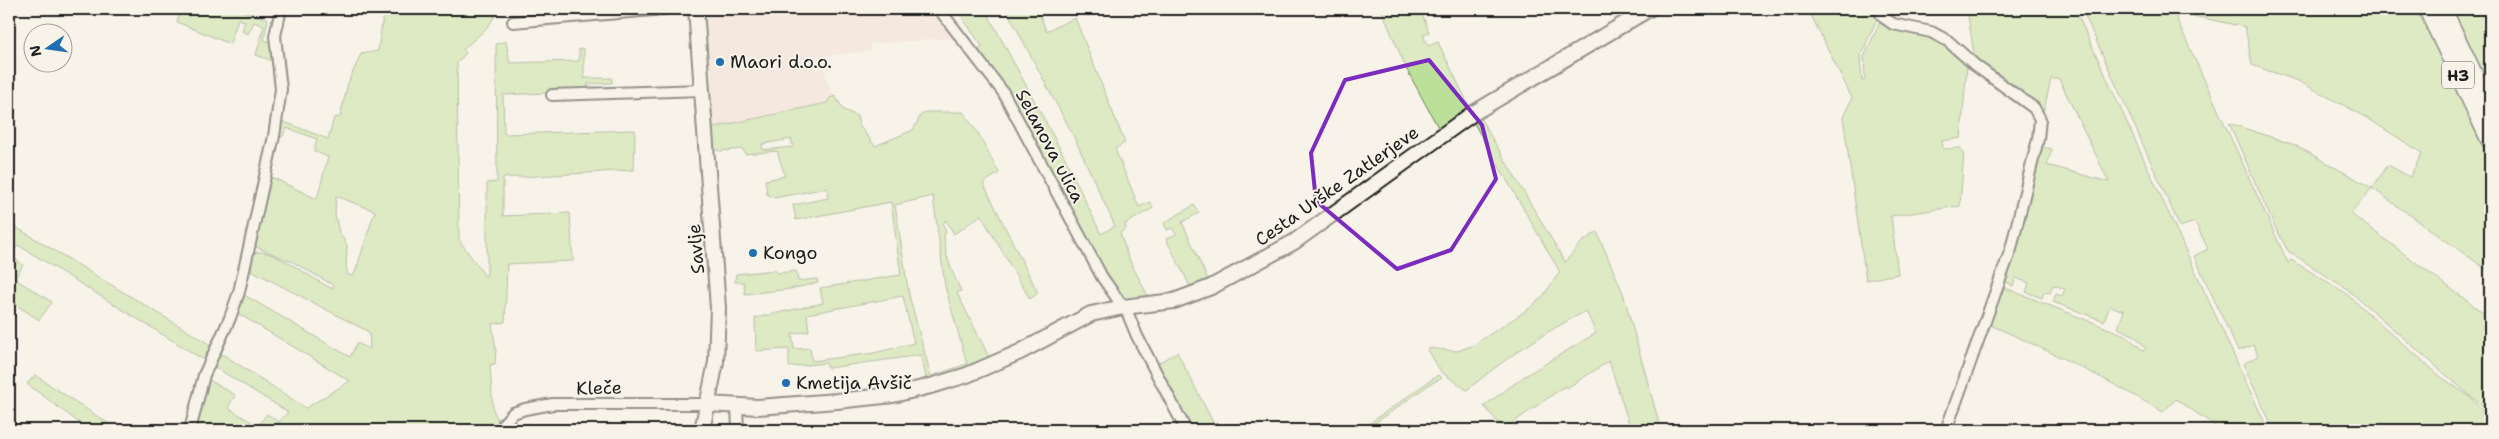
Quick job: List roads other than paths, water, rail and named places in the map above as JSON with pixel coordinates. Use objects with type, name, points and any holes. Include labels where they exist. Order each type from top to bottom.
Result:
[{"type":"highway","name":"H3","points":[[2428,9],[2490,139]]},
{"type":"highway","name":"H3","points":[[2442,9],[2490,110]]},
{"type":"street","points":[[190,430],[204,375],[230,318],[242,281],[279,108],[281,89],[276,36],[281,9]]},
{"type":"street","points":[[513,22],[665,9]]},
{"type":"street","name":"Savlje","points":[[696,9],[718,308],[716,362],[702,430]]},
{"type":"street","name":"Selanova ulica","points":[[938,9],[1003,92],[1102,277],[1123,307],[1186,430]]},
{"type":"street","name":"Cesta Urške Zatlerjeve","points":[[708,404],[737,406],[866,398],[931,386],[1020,352],[1091,314],[1123,307],[1174,301],[1210,287],[1265,260],[1347,205],[1472,114],[1649,9]]},
{"type":"street","points":[[1878,9],[1883,17],[1893,24],[1931,32],[1948,41],[1976,66],[2034,108],[2040,124],[2011,249],[1946,430]]},
{"type":"street","points":[[552,95],[703,90]]},
{"type":"street","name":"Kleče","points":[[502,430],[504,423],[513,414],[524,408],[553,404],[708,404]]},
{"type":"street","points":[[737,406],[738,430]]},
{"type":"place","name":"Maori d.o.o.","points":[[720,62]]},
{"type":"place","name":"Kongo","points":[[753,253]]},
{"type":"place","name":"Kmetija Avšič","points":[[786,383]]}]
